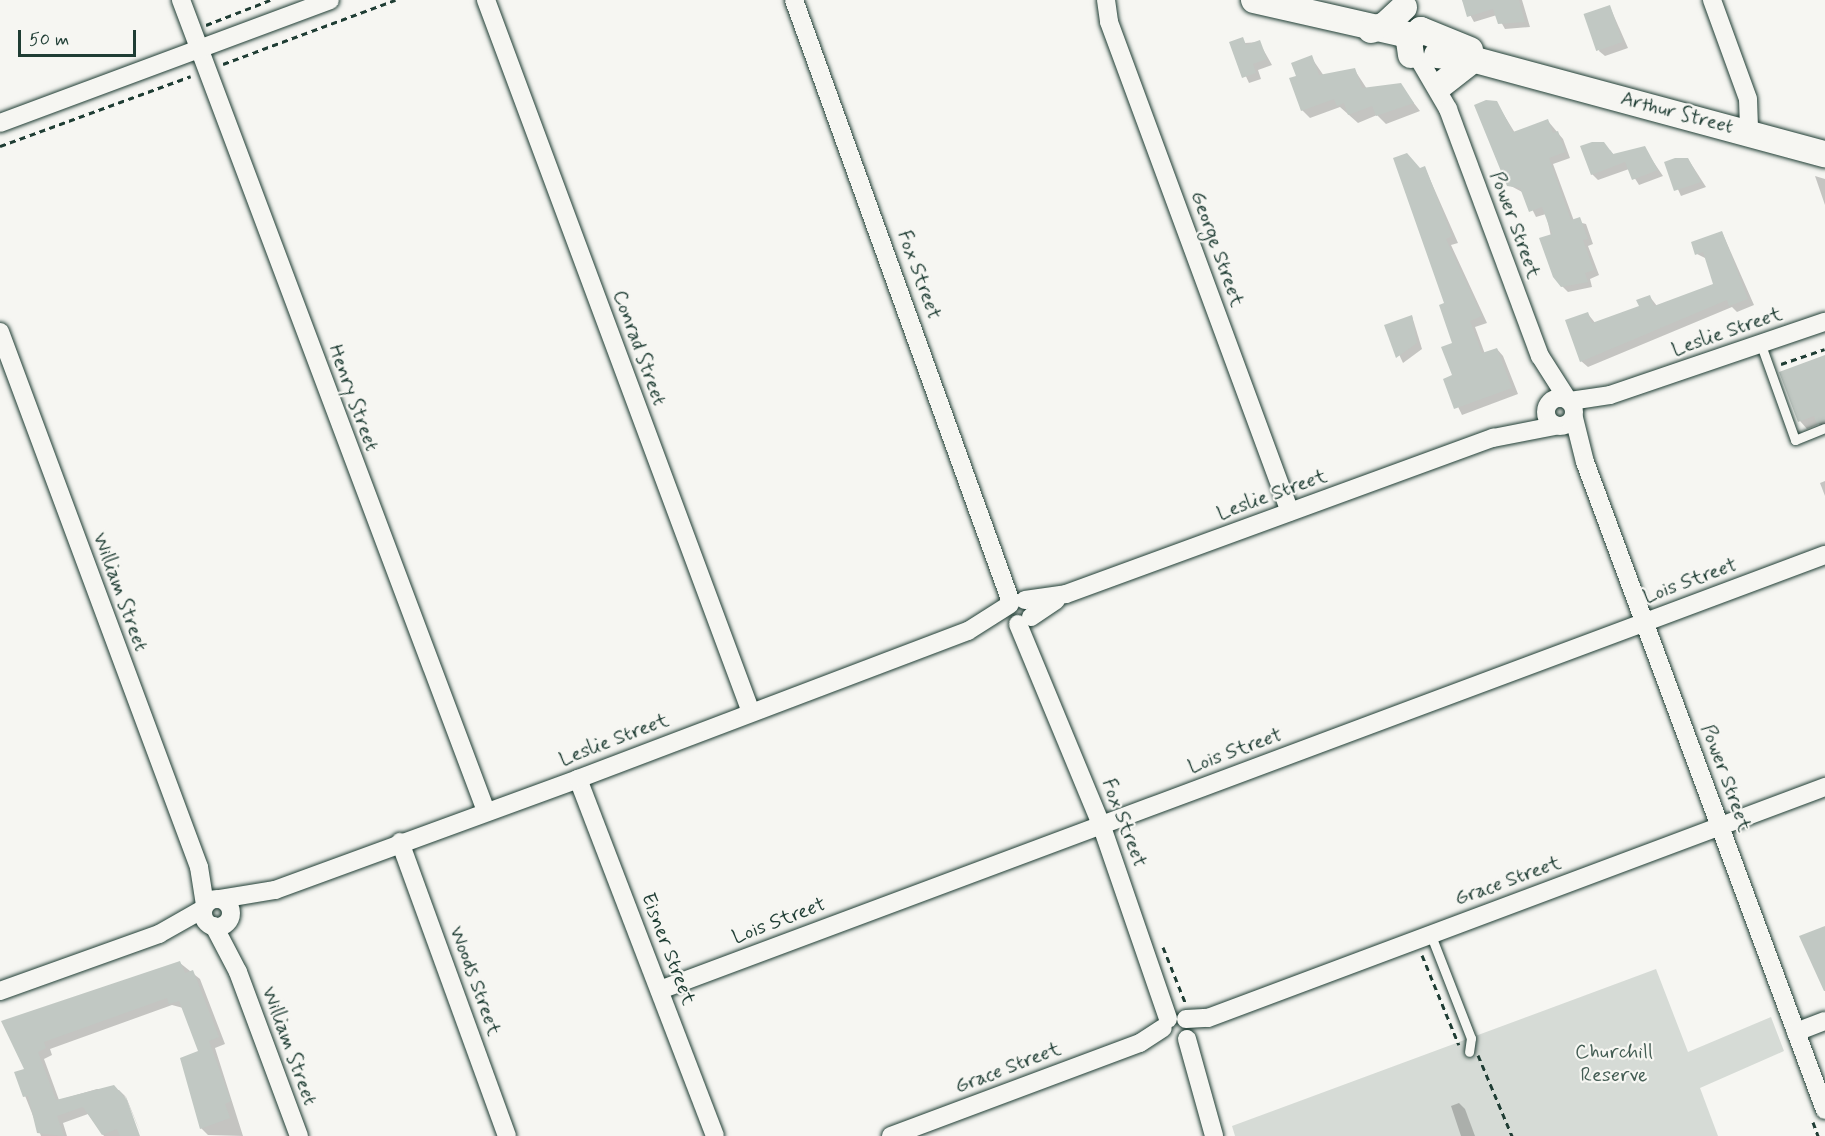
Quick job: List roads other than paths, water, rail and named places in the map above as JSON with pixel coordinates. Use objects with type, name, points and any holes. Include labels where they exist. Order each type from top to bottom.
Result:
[{"type":"street","name":"Henry Street","points":[[181,0],[486,811]]},
{"type":"street","points":[[0,123],[330,0]]},
{"type":"street","name":"Conrad Street","points":[[486,0],[751,712]]},
{"type":"street","name":"Fox Street","points":[[794,0],[1002,566],[1163,992],[1182,1027],[1191,1068],[1214,1136]]},
{"type":"street","name":"George Street","points":[[1106,0],[1109,22],[1290,512]]},
{"type":"street","name":"Arthur Street","points":[[1254,0],[1825,154]]},
{"type":"street","points":[[1712,0],[1748,99],[1749,133]]},
{"type":"street","points":[[1371,30],[1385,26],[1406,2]]},
{"type":"street","name":"Power Street","points":[[1406,2],[1445,96],[1540,356],[1571,409],[1585,462],[1825,1110]]},
{"type":"street","name":"Arthur Street","points":[[1340,23],[1529,74]]},
{"type":"street","name":"Power Street","points":[[1424,46],[1445,96]]},
{"type":"street","points":[[1445,96],[1473,60]]},
{"type":"street","name":"Leslie Street","points":[[0,991],[216,913],[400,842],[578,779],[1065,594],[1493,438],[1555,426],[1571,409],[1825,322]]},
{"type":"street","name":"William Street","points":[[0,332],[298,1136]]},
{"type":"street","name":"Power Street","points":[[1540,356],[1547,406],[1555,426],[1585,462]]},
{"type":"street","name":"Leslie Street","points":[[1493,438],[1547,406],[1554,399],[1571,409]]},
{"type":"street","name":"Lois Street","points":[[660,990],[1825,555]]},
{"type":"street","name":"Eisner Street","points":[[578,779],[715,1136]]},
{"type":"street","name":"Grace Street","points":[[891,1136],[1825,787]]},
{"type":"street","name":"Woods Street","points":[[400,842],[507,1136]]},
{"type":"street","points":[[1796,1032],[1825,1022]]},
{"type":"lane","points":[[1761,345],[1795,440],[1825,428]]},
{"type":"lane","points":[[1430,933],[1471,1038],[1469,1052]]},
{"type":"park label","name":"Churchill Reserve","points":[[1614,1064]]}]
